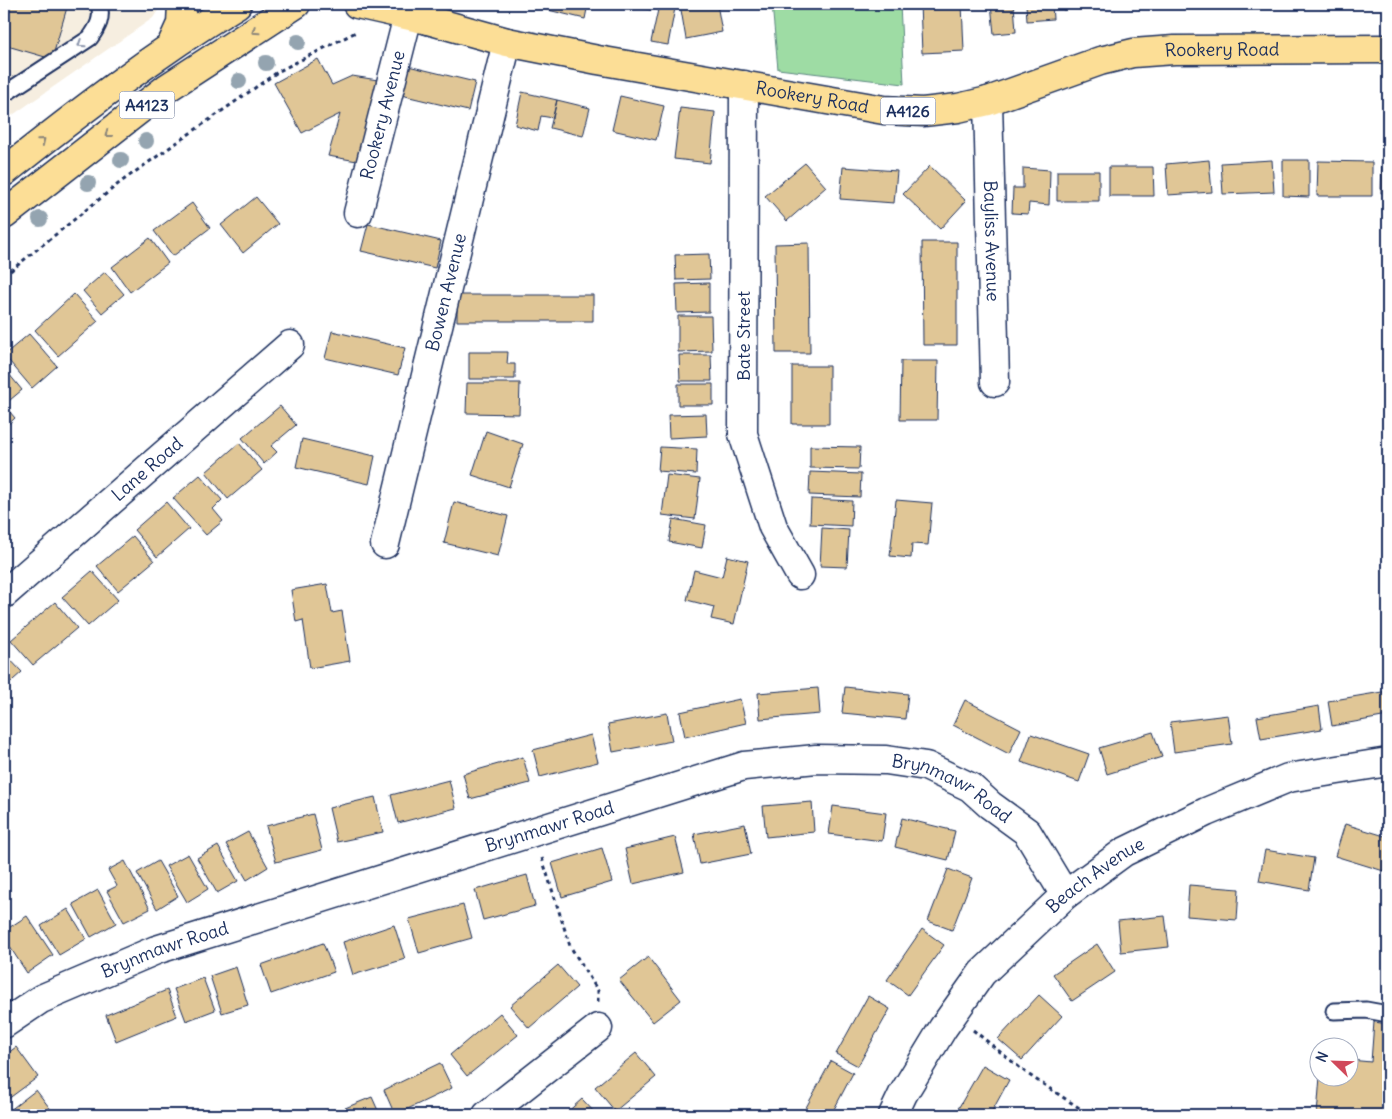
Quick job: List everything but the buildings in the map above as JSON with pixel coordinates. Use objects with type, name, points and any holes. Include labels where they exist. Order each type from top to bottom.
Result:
[{"type":"main road","points":[[171,46],[181,24],[182,4]]},
{"type":"main road","name":"A4123","points":[[4,172],[54,131],[112,88],[171,46],[237,4]]},
{"type":"main road","name":"A4123","points":[[4,215],[167,88],[296,4]]},
{"type":"main road","name":"Rookery Road","points":[[357,4],[413,13],[507,42],[598,60],[884,110],[923,112],[958,108],[988,101],[1100,61],[1132,53],[1174,50],[1388,49]]},
{"type":"street","name":"Rookery Avenue","points":[[358,213],[413,13]]},
{"type":"street","name":"Bowen Avenue","points":[[385,544],[507,42]]},
{"type":"street","name":"Bate Street","points":[[744,85],[744,434],[773,527],[800,575]]},
{"type":"street","name":"Bayliss Avenue","points":[[988,101],[995,382]]},
{"type":"street","name":"Lane Road","points":[[4,594],[290,345]]},
{"type":"street","name":"Brynmawr Road","points":[[4,1024],[41,999],[156,950],[744,766],[816,759],[886,760],[926,766],[970,787],[990,805],[1027,832],[1065,895]]},
{"type":"street","name":"Beach Avenue","points":[[893,1115],[903,1094],[943,1028],[982,973],[1065,895],[1124,852],[1215,808],[1288,778],[1388,762]]},
{"type":"street","points":[[488,1115],[598,1028]]},
{"type":"lane","points":[[4,92],[9,91],[90,38],[99,26],[101,11],[99,4]]},
{"type":"lane","points":[[1334,1011],[1366,1010],[1388,1014]]},
{"type":"path","points":[[4,276],[122,181],[279,71],[413,13]]},
{"type":"path","points":[[533,832],[570,946],[598,991],[598,1028]]},
{"type":"path","points":[[954,1014],[1029,1075],[1090,1115]]},
{"type":"shaded area","points":[[4,4],[162,4],[153,18],[4,121]]},
{"type":"green space","points":[[772,4],[900,4],[904,84],[778,69]]}]
